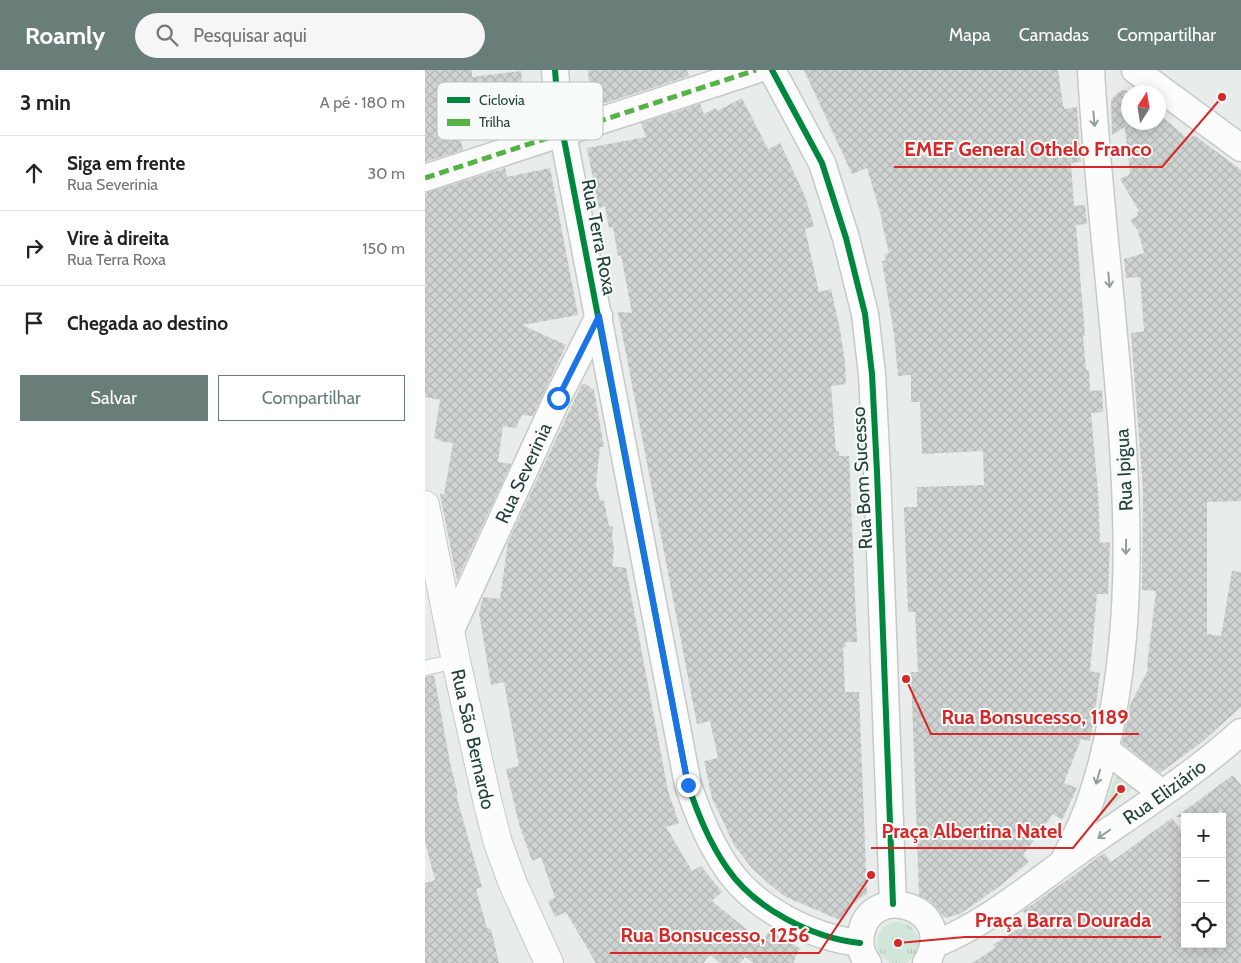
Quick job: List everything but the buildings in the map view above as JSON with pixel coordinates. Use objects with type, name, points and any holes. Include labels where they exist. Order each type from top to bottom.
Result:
[{"type":"street","points":[[603,121],[756,70]]},
{"type":"street","name":"Rua Bom Sucesso","points":[[772,70],[822,163],[846,238],[865,314],[877,472],[893,904]]},
{"type":"street","name":"Rua Ipigua","points":[[1063,862],[1080,828],[1092,796],[1105,749],[1116,694],[1125,615],[1127,513],[1122,424],[1091,70]]},
{"type":"street","points":[[1135,70],[1241,148]]},
{"type":"street","points":[[425,178],[545,140]]},
{"type":"street","name":"Rua Terra Roxa","points":[[565,140],[688,785],[701,822],[728,870],[748,892],[779,914],[811,931],[844,941],[864,953]]},
{"type":"street","name":"Rua Severinia","points":[[450,632],[558,398],[599,316]]},
{"type":"street","name":"Rua São Bernardo","points":[[425,505],[456,661],[498,843],[513,884],[549,963]]},
{"type":"street","name":"Rua Eliziário","points":[[930,954],[961,932],[991,915],[1213,757],[1241,732]]},
{"type":"street","points":[[1105,749],[1162,792]]},
{"type":"street","points":[[864,953],[862,928],[869,916],[881,908],[893,904],[909,906],[922,913],[930,925],[934,939],[930,954]]},
{"type":"lane","points":[[425,668],[456,661]]},
{"type":"green space","points":[[1118,770],[1138,784],[1103,810]]},
{"type":"green space","points":[[902,922],[910,925],[916,931],[919,943],[916,955],[910,961],[894,964],[886,961],[880,955],[877,939],[880,931],[886,925]]},
{"type":"marked path","points":[[603,120],[756,70]]},
{"type":"marked path","points":[[425,178],[541,140]]},
{"type":"cycle path","points":[[555,70],[556,82]]},
{"type":"cycle path","points":[[772,70],[822,163],[846,238],[865,314],[872,374],[877,472],[893,904]]},
{"type":"cycle path","points":[[564,140],[688,785],[709,838],[738,883],[752,896],[768,908],[804,928],[823,935],[860,943]]},
{"type":"place","name":"EMEF General Othelo Franco","points":[[1222,97]]},
{"type":"place","name":"Rua Bonsucesso, 1189","points":[[906,679]]},
{"type":"place","name":"Praça Albertina Natel","points":[[1121,789]]},
{"type":"place","name":"Rua Bonsucesso, 1256","points":[[871,875]]},
{"type":"place","name":"Praça Barra Dourada","points":[[898,943]]},
{"type":"route","points":[[558,398],[599,316],[688,785]]}]
